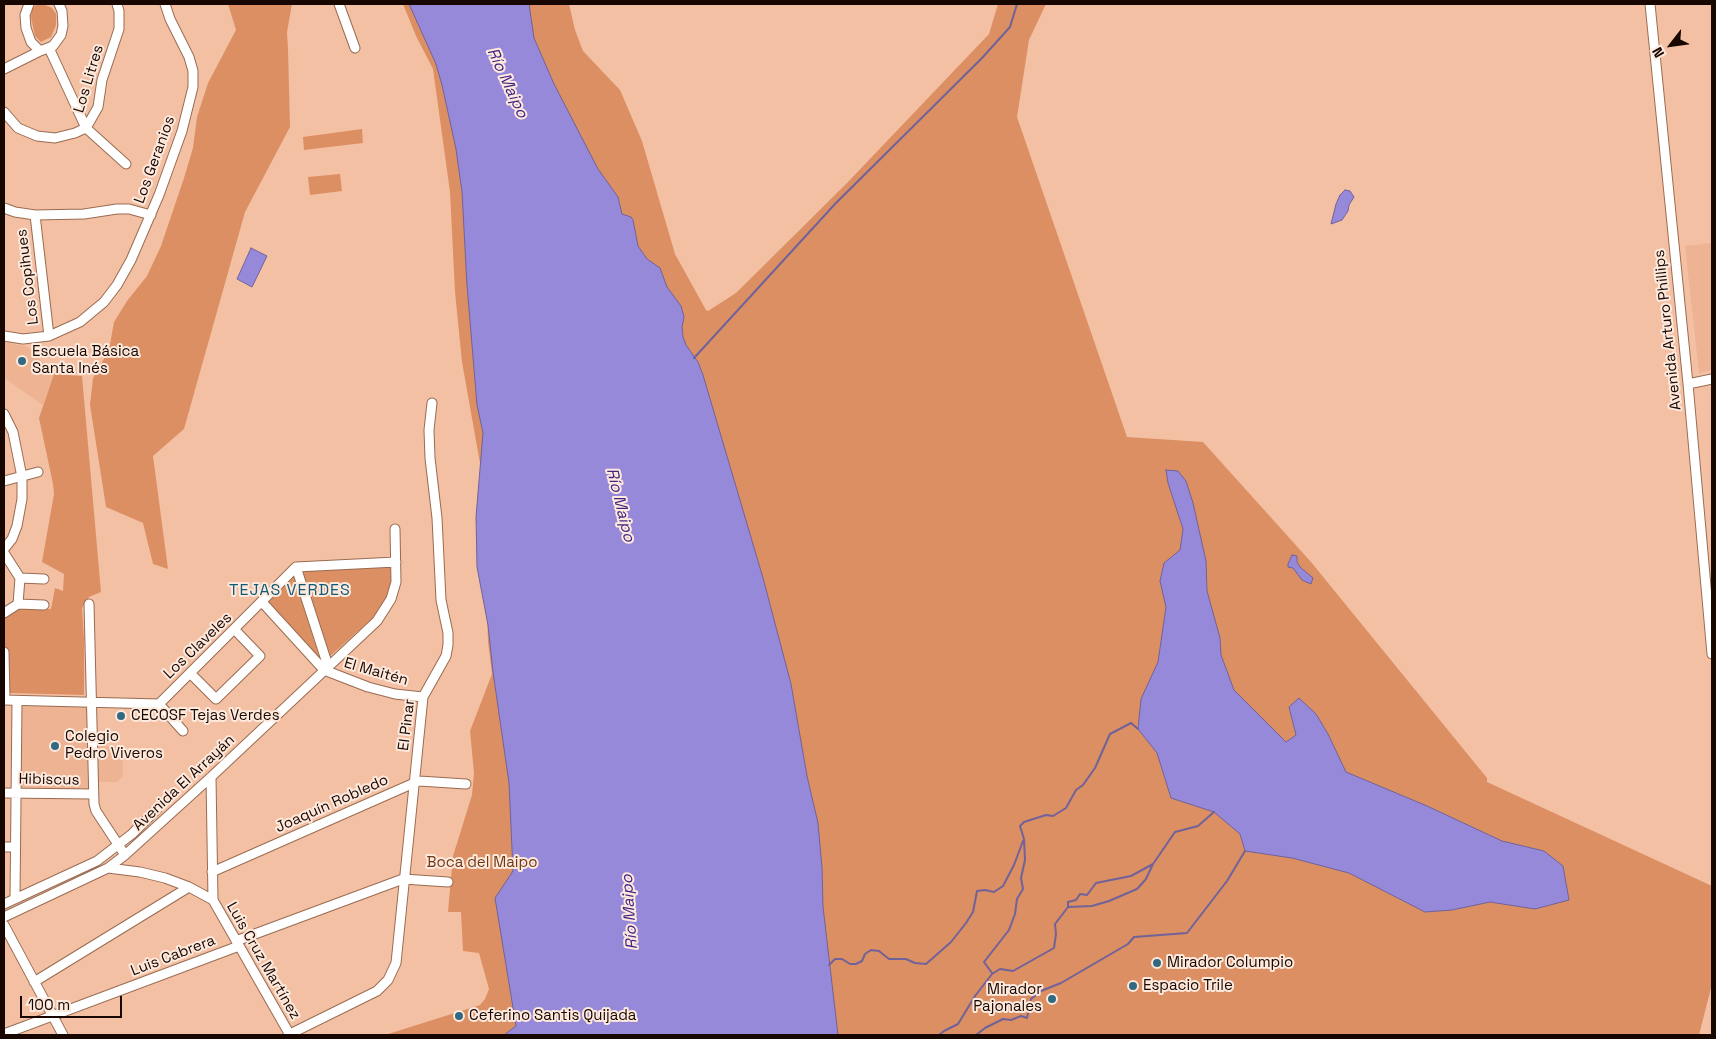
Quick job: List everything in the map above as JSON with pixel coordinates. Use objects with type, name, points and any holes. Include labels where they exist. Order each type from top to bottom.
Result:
[{"type":"street","points":[[29,4],[25,15],[26,28],[31,42],[45,50],[86,128],[126,164]]},
{"type":"street","points":[[4,69],[56,43],[63,31],[62,11],[59,4]]},
{"type":"street","name":"Los Litres","points":[[4,112],[18,128],[37,136],[54,138],[86,128],[98,107],[102,80],[119,29],[120,20],[117,4]]},
{"type":"street","name":"Los Geranios","points":[[4,208],[35,215],[84,214],[128,209],[151,215],[182,131],[194,87],[193,71],[189,57],[170,19],[165,4]]},
{"type":"street","points":[[339,4],[355,48]]},
{"type":"street","name":"Avenida Arturo Phillips","points":[[1650,4],[1688,384],[1712,654]]},
{"type":"street","name":"Los Copihues","points":[[35,215],[49,336]]},
{"type":"street","points":[[4,336],[23,339],[49,336],[80,322],[104,302],[117,285],[151,215]]},
{"type":"street","points":[[1688,384],[1712,379]]},
{"type":"street","name":"El Pinar","points":[[289,1035],[377,990],[388,980],[396,963],[423,698],[446,656],[448,645],[448,633],[441,600],[437,518],[430,452],[429,430],[432,402]]},
{"type":"street","points":[[4,414],[13,432],[22,477],[22,498],[18,526],[4,551],[20,578],[18,604]]},
{"type":"street","points":[[4,481],[38,472]]},
{"type":"street","name":"Avenida El Arrayán","points":[[4,917],[108,868],[125,855],[377,621],[387,607],[396,582],[395,529]]},
{"type":"street","points":[[326,668],[296,567],[396,562]]},
{"type":"street","name":"Los Claveles","points":[[159,704],[296,567]]},
{"type":"street","points":[[20,578],[44,579]]},
{"type":"street","name":"El Maitén","points":[[262,602],[326,668],[368,687],[395,694],[423,698]]},
{"type":"street","points":[[4,613],[18,604],[44,605]]},
{"type":"street","points":[[89,604],[93,794],[96,811],[125,855]]},
{"type":"street","points":[[190,673],[216,699],[260,656],[234,630]]},
{"type":"street","points":[[4,652],[4,700],[159,704],[183,731]]},
{"type":"street","points":[[15,899],[17,701]]},
{"type":"street","points":[[211,777],[213,900]]},
{"type":"street","name":"Joaquín Robledo","points":[[212,872],[419,781],[466,784]]},
{"type":"street","name":"Hibiscus","points":[[4,793],[93,794]]},
{"type":"street","name":"Avenida El Arrayán","points":[[4,904],[97,862],[119,845],[157,809]]},
{"type":"street","points":[[4,847],[15,847]]},
{"type":"street","points":[[108,868],[153,874],[189,887],[213,900]]},
{"type":"street","name":"Luis Cabrera","points":[[4,1034],[403,880],[448,882]]},
{"type":"street","points":[[34,982],[189,887]]},
{"type":"street","name":"Luis Cruz Martínez","points":[[213,900],[289,1035]]},
{"type":"street","points":[[4,925],[62,1035]]},
{"type":"shaded area","points":[[1712,243],[1712,370],[1699,373],[1685,246]]},
{"type":"shaded area","name":"Escuela Básica Santa Inés","points":[[4,342],[28,347],[54,374],[43,405],[4,378]]},
{"type":"shaded area","name":"Colegio Pedro Viveros","points":[[20,705],[89,705],[90,789],[21,787]]},
{"type":"shaded area","points":[[98,746],[122,747],[123,776],[117,782],[97,782]]},
{"type":"green space","points":[[43,4],[52,8],[56,14],[56,25],[51,37],[41,42],[35,36],[31,17],[32,9],[36,5]]},
{"type":"green space","points":[[228,4],[292,4],[287,32],[290,127],[245,212],[184,429],[153,456],[168,569],[153,564],[143,523],[106,507],[90,405],[93,378],[109,350],[114,322],[127,301],[147,276],[161,246],[193,148],[197,117],[208,83],[236,30]]},
{"type":"green space","name":"Boca del Maipo","points":[[403,4],[569,4],[575,30],[583,51],[620,90],[642,141],[675,254],[708,311],[736,293],[847,183],[989,34],[998,4],[1046,4],[1029,40],[1017,117],[1127,437],[1203,442],[1311,562],[1487,778],[1487,782],[1712,886],[1712,984],[1699,1035],[385,1035],[480,1005],[489,989],[479,953],[463,951],[461,912],[448,912],[453,856],[472,795],[474,773],[470,731],[492,674],[488,642],[483,480],[462,362],[455,292],[450,192],[433,69],[416,36]]},
{"type":"green space","points":[[362,129],[363,143],[304,150],[303,137]]},
{"type":"green space","points":[[340,174],[342,191],[310,195],[308,177]]},
{"type":"green space","points":[[54,374],[82,376],[101,592],[89,597],[82,608],[84,695],[9,693],[9,649],[4,648],[4,617],[18,608],[51,609],[55,588],[63,591],[64,574],[42,562],[54,494],[39,418]]},
{"type":"green space","points":[[391,567],[391,585],[388,597],[378,613],[328,658],[300,571]]},
{"type":"green space","points":[[294,577],[321,662],[266,603]]},
{"type":"water","name":"Río Maipo","points":[[409,4],[529,4],[534,38],[554,84],[598,169],[618,197],[622,214],[631,217],[633,220],[638,246],[647,259],[660,268],[667,287],[681,306],[684,317],[683,337],[686,345],[698,362],[703,375],[763,578],[791,684],[807,776],[818,823],[823,907],[838,1035],[504,1035],[516,1026],[495,898],[513,871],[509,783],[488,625],[477,567],[476,517],[483,433],[477,405],[467,285],[462,192],[456,149],[442,85],[436,64]]},
{"type":"water","points":[[1345,190],[1350,191],[1354,197],[1342,220],[1331,224],[1336,204],[1340,195]]},
{"type":"water","points":[[251,248],[267,256],[252,287],[237,279]]},
{"type":"water","points":[[1166,470],[1178,471],[1186,481],[1193,503],[1206,561],[1207,591],[1220,638],[1221,655],[1234,690],[1286,742],[1296,735],[1289,707],[1299,698],[1316,714],[1346,772],[1427,806],[1502,841],[1544,851],[1563,866],[1569,900],[1535,909],[1490,902],[1452,910],[1425,912],[1349,873],[1292,858],[1245,851],[1240,834],[1214,812],[1171,798],[1157,753],[1138,729],[1141,699],[1158,662],[1166,607],[1160,581],[1164,563],[1180,550],[1183,529],[1168,483]]},
{"type":"water","points":[[1292,555],[1297,556],[1297,562],[1300,567],[1313,578],[1311,584],[1302,580],[1293,568],[1288,567]]},
{"type":"waterway","points":[[694,358],[835,204],[982,58],[1010,27],[1017,4]]},
{"type":"waterway","points":[[992,973],[984,962],[1009,930],[1015,914],[1017,899],[1023,889],[1021,878],[1025,860],[1024,839],[1020,826],[1024,822],[1046,815],[1053,816],[1066,808],[1076,790],[1083,785],[1095,768],[1110,734],[1131,723],[1138,729]]},
{"type":"waterway","points":[[939,1035],[958,1024],[975,996],[992,974],[1000,969],[1013,971],[1054,948],[1055,924],[1068,907],[1092,906],[1137,889],[1146,879],[1153,864],[1175,832],[1198,826],[1214,812]]},
{"type":"waterway","points":[[829,965],[835,959],[842,959],[850,964],[856,964],[862,961],[865,954],[871,950],[879,951],[889,959],[906,959],[915,963],[926,964],[951,942],[966,923],[973,912],[977,891],[994,892],[1003,886],[1014,865],[1023,841]]},
{"type":"waterway","points":[[976,1035],[1003,1019],[1011,1020],[1021,1016],[1027,1018],[1031,999],[1041,991],[1061,983],[1128,944],[1134,937],[1187,933],[1227,881],[1245,851]]},
{"type":"waterway","points":[[1068,907],[1068,902],[1076,900],[1080,894],[1087,895],[1096,883],[1131,876],[1153,864]]},
{"type":"place","name":"Escuela Básica Santa Inés","points":[[22,361]]},
{"type":"place","name":"CECOSF Tejas Verdes","points":[[121,716]]},
{"type":"place","name":"Colegio Pedro Viveros","points":[[55,746]]},
{"type":"place","name":"Mirador Columpio","points":[[1157,963]]},
{"type":"place","name":"Espacio Trile","points":[[1133,986]]},
{"type":"place","name":"Mirador Pajonales","points":[[1052,999]]},
{"type":"place","name":"Ceferino Santis Quijada","points":[[459,1016]]},
{"type":"district","name":"TEJAS VERDES","points":[[290,591]]}]
